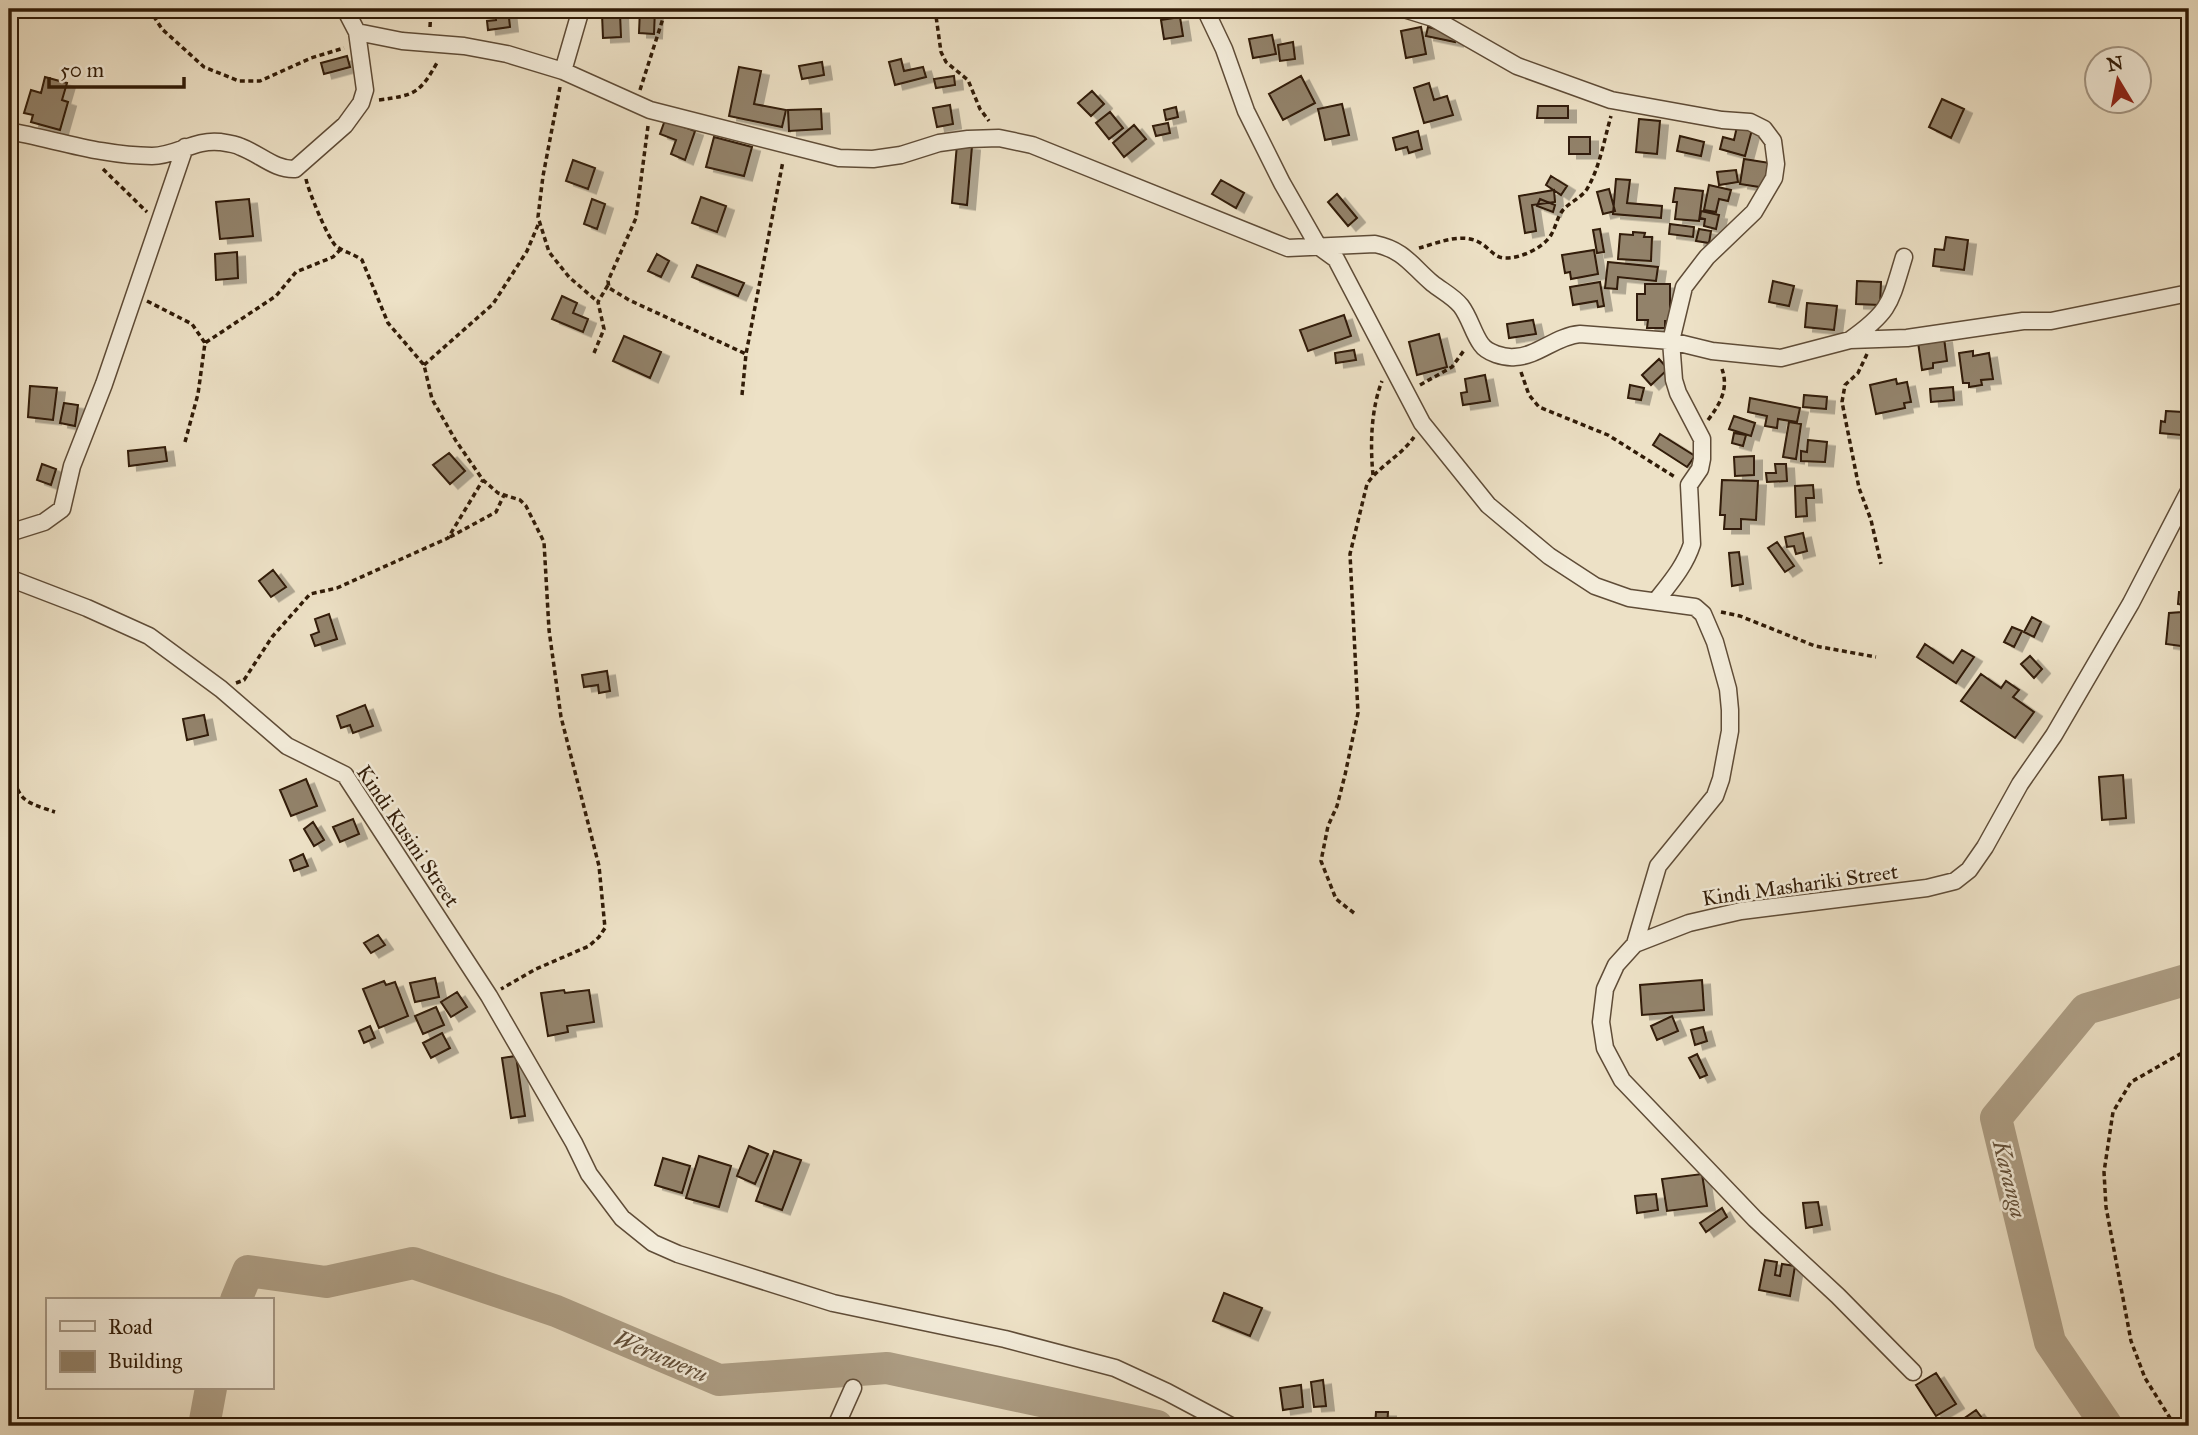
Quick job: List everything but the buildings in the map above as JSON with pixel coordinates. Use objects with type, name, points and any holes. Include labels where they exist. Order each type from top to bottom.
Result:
[{"type":"street","points":[[9,131],[83,149],[153,156],[168,154],[198,142],[217,142],[240,146],[286,169],[295,169],[345,125],[360,103],[365,90],[358,37],[345,9]]},
{"type":"street","points":[[563,71],[580,9]]},
{"type":"street","points":[[1205,9],[1224,49],[1246,111],[1282,183],[1318,246],[1336,260],[1422,423],[1488,505],[1549,555],[1603,589],[1629,598],[1695,607],[1703,614],[1728,689],[1730,730],[1715,796],[1658,866],[1635,944]]},
{"type":"street","points":[[1404,9],[1433,18],[1517,65],[1615,101],[1723,120],[1750,121],[1765,129],[1773,141],[1774,178],[1754,212],[1707,257],[1684,288],[1671,341],[1674,380],[1678,393],[1700,433],[1702,459],[1700,469],[1689,485],[1692,544],[1675,577],[1656,601]]},
{"type":"street","points":[[358,37],[464,46],[507,54],[563,71],[642,106],[839,158],[873,159],[901,155],[939,143],[999,138],[1032,145],[1288,248],[1298,250],[1318,246],[1375,244],[1390,247],[1401,253],[1432,283],[1453,297],[1474,328],[1480,344],[1490,352],[1516,358],[1569,335],[1671,341],[1712,351],[1781,358],[1850,340],[1907,338],[2023,321],[2051,321],[2189,293]]},
{"type":"street","points":[[9,533],[44,522],[61,509],[72,466],[104,383],[185,147]]},
{"type":"street","points":[[1850,340],[1881,317],[1888,305],[1904,257]]},
{"type":"street","name":"Kindi Mashariki Street","points":[[1913,1372],[1838,1296],[1755,1219],[1622,1080],[1605,1048],[1601,1021],[1605,989],[1616,965],[1635,944],[1689,923],[1741,911],[1927,888],[1955,881],[1969,870],[2020,784],[2054,735],[2183,514],[2189,491]]},
{"type":"street","name":"Kindi Kusini Street","points":[[9,578],[88,608],[149,636],[221,689],[287,746],[337,769],[351,781],[391,848],[489,996],[589,1174],[622,1217],[653,1243],[678,1254],[833,1303],[1005,1339],[1115,1368],[1231,1426]]},
{"type":"street","points":[[836,1426],[853,1388]]},
{"type":"path","points":[[149,9],[162,29],[204,67],[239,81],[260,81],[358,37]]},
{"type":"path","points":[[598,302],[608,285],[636,218],[642,106],[666,9]]},
{"type":"path","points":[[935,9],[941,52],[946,62],[968,80],[980,108],[999,138]]},
{"type":"path","points":[[360,103],[416,92],[425,84],[443,56],[464,46]]},
{"type":"path","points":[[563,71],[538,205],[539,223],[549,252],[557,263],[598,302],[604,329],[594,352]]},
{"type":"path","points":[[1401,253],[1455,238],[1477,241],[1496,256],[1506,258],[1516,257],[1541,246],[1563,211],[1587,190],[1597,167],[1615,101]]},
{"type":"path","points":[[742,395],[746,354],[785,145]]},
{"type":"path","points":[[307,159],[307,189],[319,211],[329,239],[362,260],[388,323],[424,365],[432,400],[483,480],[498,493],[520,500],[526,506],[544,542],[549,630],[561,717],[599,866],[605,928],[589,946],[537,969],[489,996]]},
{"type":"path","points":[[102,168],[159,223]]},
{"type":"path","points":[[424,365],[493,304],[527,251],[539,223]]},
{"type":"path","points":[[205,344],[276,296],[296,272],[333,257],[341,249]]},
{"type":"path","points":[[608,285],[612,291],[629,300],[746,354]]},
{"type":"path","points":[[134,292],[192,324],[205,344],[198,394],[185,442]]},
{"type":"path","points":[[1406,392],[1452,367],[1469,344],[1474,328]]},
{"type":"path","points":[[1874,340],[1858,373],[1845,385],[1842,402],[1859,488],[1871,520],[1881,564]]},
{"type":"path","points":[[1700,433],[1719,405],[1724,391],[1725,376],[1712,351]]},
{"type":"path","points":[[1516,358],[1530,395],[1539,407],[1608,435],[1689,485]]},
{"type":"path","points":[[1373,475],[1371,451],[1378,391],[1389,362]]},
{"type":"path","points":[[1354,912],[1336,899],[1321,861],[1328,825],[1337,806],[1345,775],[1358,713],[1350,554],[1367,484],[1373,475],[1406,446],[1422,423]]},
{"type":"path","points":[[448,538],[483,480]]},
{"type":"path","points":[[221,689],[244,680],[272,637],[310,594],[337,588],[473,527],[496,512],[504,495]]},
{"type":"path","points":[[1695,607],[1740,616],[1815,646],[1876,657]]},
{"type":"path","points":[[9,765],[18,792],[27,803],[55,812]]},
{"type":"path","points":[[2175,1426],[2145,1378],[2131,1341],[2106,1208],[2104,1172],[2113,1112],[2132,1082],[2189,1049]]},
{"type":"waterway","name":"Karanga","points":[[2107,1426],[2050,1342],[1996,1118],[2086,1009],[2189,979]]},
{"type":"waterway","name":"Weruweru","points":[[237,1298],[248,1271],[326,1282],[413,1263],[556,1311],[719,1380],[887,1368],[1157,1426]]},
{"type":"waterway","name":"Weruweru","points":[[204,1426],[211,1390]]}]
